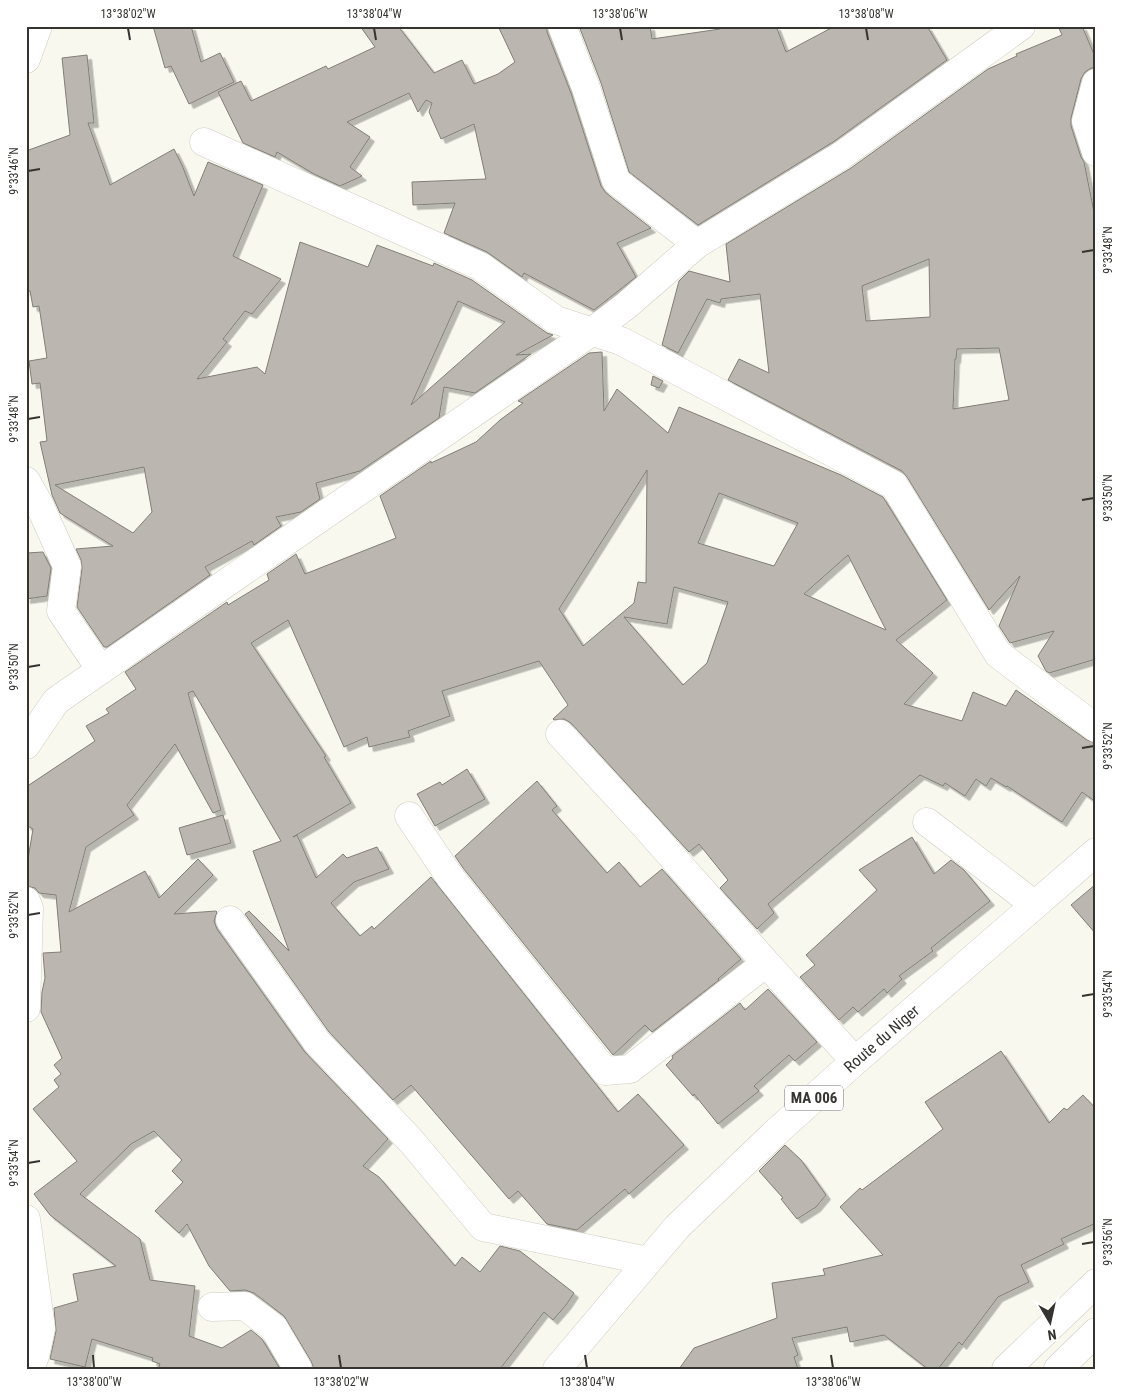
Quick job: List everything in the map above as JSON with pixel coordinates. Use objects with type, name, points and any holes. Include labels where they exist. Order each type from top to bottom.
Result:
[{"type":"main road","points":[[26,59],[38,26]]},
{"type":"main road","points":[[562,26],[586,88],[616,181],[697,244]]},
{"type":"main road","points":[[30,737],[56,701],[593,331],[627,305],[697,244],[842,155],[1021,26]]},
{"type":"main road","points":[[1096,83],[1086,121],[1096,152]]},
{"type":"main road","points":[[204,142],[480,266],[556,320],[621,341],[894,485],[998,654],[1096,728]]},
{"type":"main road","points":[[26,481],[39,504],[67,566],[61,612],[101,670]]},
{"type":"main road","points":[[560,734],[645,826],[855,1062]]},
{"type":"main road","points":[[409,816],[450,877],[605,1071],[630,1069],[766,962]]},
{"type":"main road","points":[[927,822],[1035,905]]},
{"type":"main road","name":"Route du Niger","points":[[557,1369],[677,1227],[773,1135],[1096,852]]},
{"type":"main road","points":[[26,901],[29,908],[26,1008]]},
{"type":"main road","points":[[230,920],[317,1042],[412,1142],[483,1227],[648,1261]]},
{"type":"main road","points":[[26,1219],[41,1328],[30,1369]]},
{"type":"main road","points":[[1006,1369],[1096,1283]]},
{"type":"main road","points":[[212,1307],[245,1306],[274,1328],[298,1369]]},
{"type":"main road","points":[[1058,1369],[1096,1332]]},
{"type":"building","points":[[153,26],[191,26],[201,62],[220,53],[234,82],[189,104],[171,66],[165,68]]},
{"type":"building","points":[[360,26],[398,26],[434,73],[462,60],[474,84],[498,74],[515,62],[498,26],[547,26],[547,32],[571,93],[601,186],[606,193],[651,228],[617,243],[636,277],[594,310],[524,273],[522,277],[487,252],[444,233],[455,203],[413,205],[412,182],[486,179],[474,124],[441,139],[429,112],[432,103],[426,100],[418,112],[409,93],[347,122],[370,137],[350,167],[362,176],[340,186],[314,174],[277,152],[275,157],[243,143],[218,92],[241,81],[251,101],[326,66],[328,69],[375,47]]},
{"type":"building","points":[[579,26],[650,26],[652,39],[720,29],[719,26],[776,26],[786,52],[835,26],[927,26],[947,60],[833,142],[698,225],[629,172],[601,83]]},
{"type":"building","points":[[1058,26],[1082,26],[1096,59],[1096,68],[1091,68],[1085,72],[1081,79],[1071,118],[1071,126],[1084,162],[1096,222],[1096,659],[1049,673],[1038,656],[1054,631],[1010,643],[999,626],[1020,576],[989,610],[902,471],[728,380],[739,359],[769,373],[760,294],[721,299],[720,303],[707,299],[678,353],[662,345],[679,281],[689,271],[730,282],[726,244],[851,168],[988,69],[1017,56],[1016,54],[1062,35]],"holes":[[[929,259],[930,317],[866,321],[862,286]],[[999,348],[1009,400],[953,409],[957,349]]]},
{"type":"building","points":[[87,55],[94,123],[88,123],[110,185],[174,149],[194,196],[208,162],[263,185],[233,256],[281,279],[252,314],[245,311],[223,339],[227,342],[197,379],[257,367],[265,374],[300,242],[368,267],[377,245],[433,266],[434,263],[472,280],[547,333],[553,335],[516,355],[531,354],[475,393],[444,387],[439,418],[360,471],[316,483],[320,499],[301,512],[276,517],[281,526],[254,545],[252,541],[205,567],[210,575],[107,647],[104,647],[77,607],[82,568],[76,549],[113,546],[60,513],[52,495],[40,442],[47,441],[40,383],[32,384],[29,361],[47,358],[39,306],[33,307],[30,291],[26,291],[26,151],[70,135],[62,58]],"holes":[[[458,301],[505,322],[411,405]],[[144,467],[152,512],[133,533],[55,485]]]},
{"type":"building","points":[[602,352],[604,411],[617,389],[668,433],[679,407],[841,475],[883,497],[947,600],[896,640],[933,673],[904,704],[962,721],[973,692],[1006,706],[1016,690],[1087,740],[1096,743],[1096,802],[1082,792],[1062,822],[1007,786],[991,778],[986,786],[976,779],[965,796],[945,783],[943,786],[920,775],[768,904],[774,913],[757,929],[720,888],[728,880],[699,844],[689,852],[571,723],[564,719],[553,719],[568,705],[539,661],[442,691],[450,716],[408,731],[410,737],[369,747],[367,737],[344,747],[288,620],[251,643],[326,756],[324,757],[351,803],[293,837],[297,835],[316,878],[343,854],[347,858],[377,847],[389,869],[354,882],[331,903],[360,936],[372,926],[374,929],[431,877],[618,1112],[638,1094],[684,1145],[629,1194],[625,1189],[577,1230],[547,1224],[518,1191],[509,1199],[411,1085],[393,1100],[329,1032],[245,914],[249,911],[289,951],[253,851],[281,841],[193,691],[188,693],[221,810],[213,813],[175,744],[127,805],[134,815],[86,847],[69,912],[145,871],[159,898],[198,859],[213,875],[174,914],[217,912],[214,921],[217,929],[304,1051],[388,1139],[363,1166],[379,1177],[455,1266],[462,1257],[480,1272],[500,1246],[520,1251],[574,1293],[553,1320],[544,1312],[500,1369],[314,1369],[284,1316],[254,1293],[245,1290],[230,1291],[209,1266],[187,1224],[179,1233],[155,1211],[183,1182],[172,1171],[182,1160],[154,1131],[131,1144],[80,1194],[140,1239],[150,1280],[195,1286],[189,1336],[222,1348],[251,1330],[262,1339],[280,1369],[158,1369],[160,1364],[152,1361],[153,1358],[92,1339],[85,1367],[50,1359],[56,1331],[54,1308],[78,1301],[73,1274],[116,1266],[50,1215],[34,1194],[77,1161],[33,1109],[59,1087],[54,1080],[61,1074],[54,1065],[62,1058],[41,1012],[45,978],[43,953],[61,952],[56,895],[39,893],[35,888],[26,886],[26,871],[33,829],[26,825],[26,787],[95,741],[86,726],[109,713],[106,709],[136,689],[125,672],[227,602],[228,605],[269,580],[267,574],[296,554],[305,574],[396,538],[380,496],[431,461],[431,463],[476,442],[500,420],[523,403],[518,401],[589,353]],"holes":[[[647,470],[646,583],[638,582],[634,603],[583,646],[559,609]],[[719,493],[798,523],[774,566],[698,543]],[[848,555],[886,630],[804,594]],[[674,587],[728,602],[707,663],[683,685],[624,617],[667,624]]]},
{"type":"building","points":[[653,376],[663,381],[659,388],[651,385]]},
{"type":"building","points":[[43,552],[51,568],[47,596],[26,599],[26,553]]},
{"type":"building","points":[[467,769],[485,799],[435,826],[417,794],[440,782],[442,785]]},
{"type":"building","points":[[537,781],[557,806],[552,810],[607,873],[619,862],[640,887],[662,869],[741,959],[719,980],[652,1032],[645,1025],[613,1055],[455,856]]},
{"type":"building","points":[[223,815],[231,843],[187,855],[179,828]]},
{"type":"building","points":[[912,837],[934,874],[951,860],[964,870],[990,901],[931,948],[933,951],[899,976],[902,979],[887,993],[884,989],[858,1012],[853,1007],[839,1020],[800,977],[815,965],[806,955],[877,890],[859,870]]},
{"type":"building","points":[[1096,884],[1096,934],[1071,905]]},
{"type":"building","points":[[768,989],[817,1042],[795,1061],[789,1055],[754,1086],[759,1091],[718,1124],[694,1094],[693,1096],[666,1065],[673,1058],[672,1056],[740,1003],[745,1010]]},
{"type":"building","points":[[1001,1051],[1049,1123],[1064,1108],[1067,1110],[1083,1095],[1096,1109],[1096,1223],[1061,1239],[1064,1244],[1021,1265],[1029,1282],[998,1297],[962,1345],[959,1342],[938,1369],[928,1369],[884,1335],[850,1342],[847,1327],[792,1338],[798,1355],[794,1357],[798,1369],[679,1369],[694,1348],[777,1318],[772,1283],[825,1275],[823,1269],[883,1255],[840,1207],[860,1188],[862,1190],[943,1129],[925,1102]]},
{"type":"building","points":[[785,1145],[801,1160],[826,1195],[816,1207],[797,1219],[781,1199],[783,1198],[759,1171]]}]
